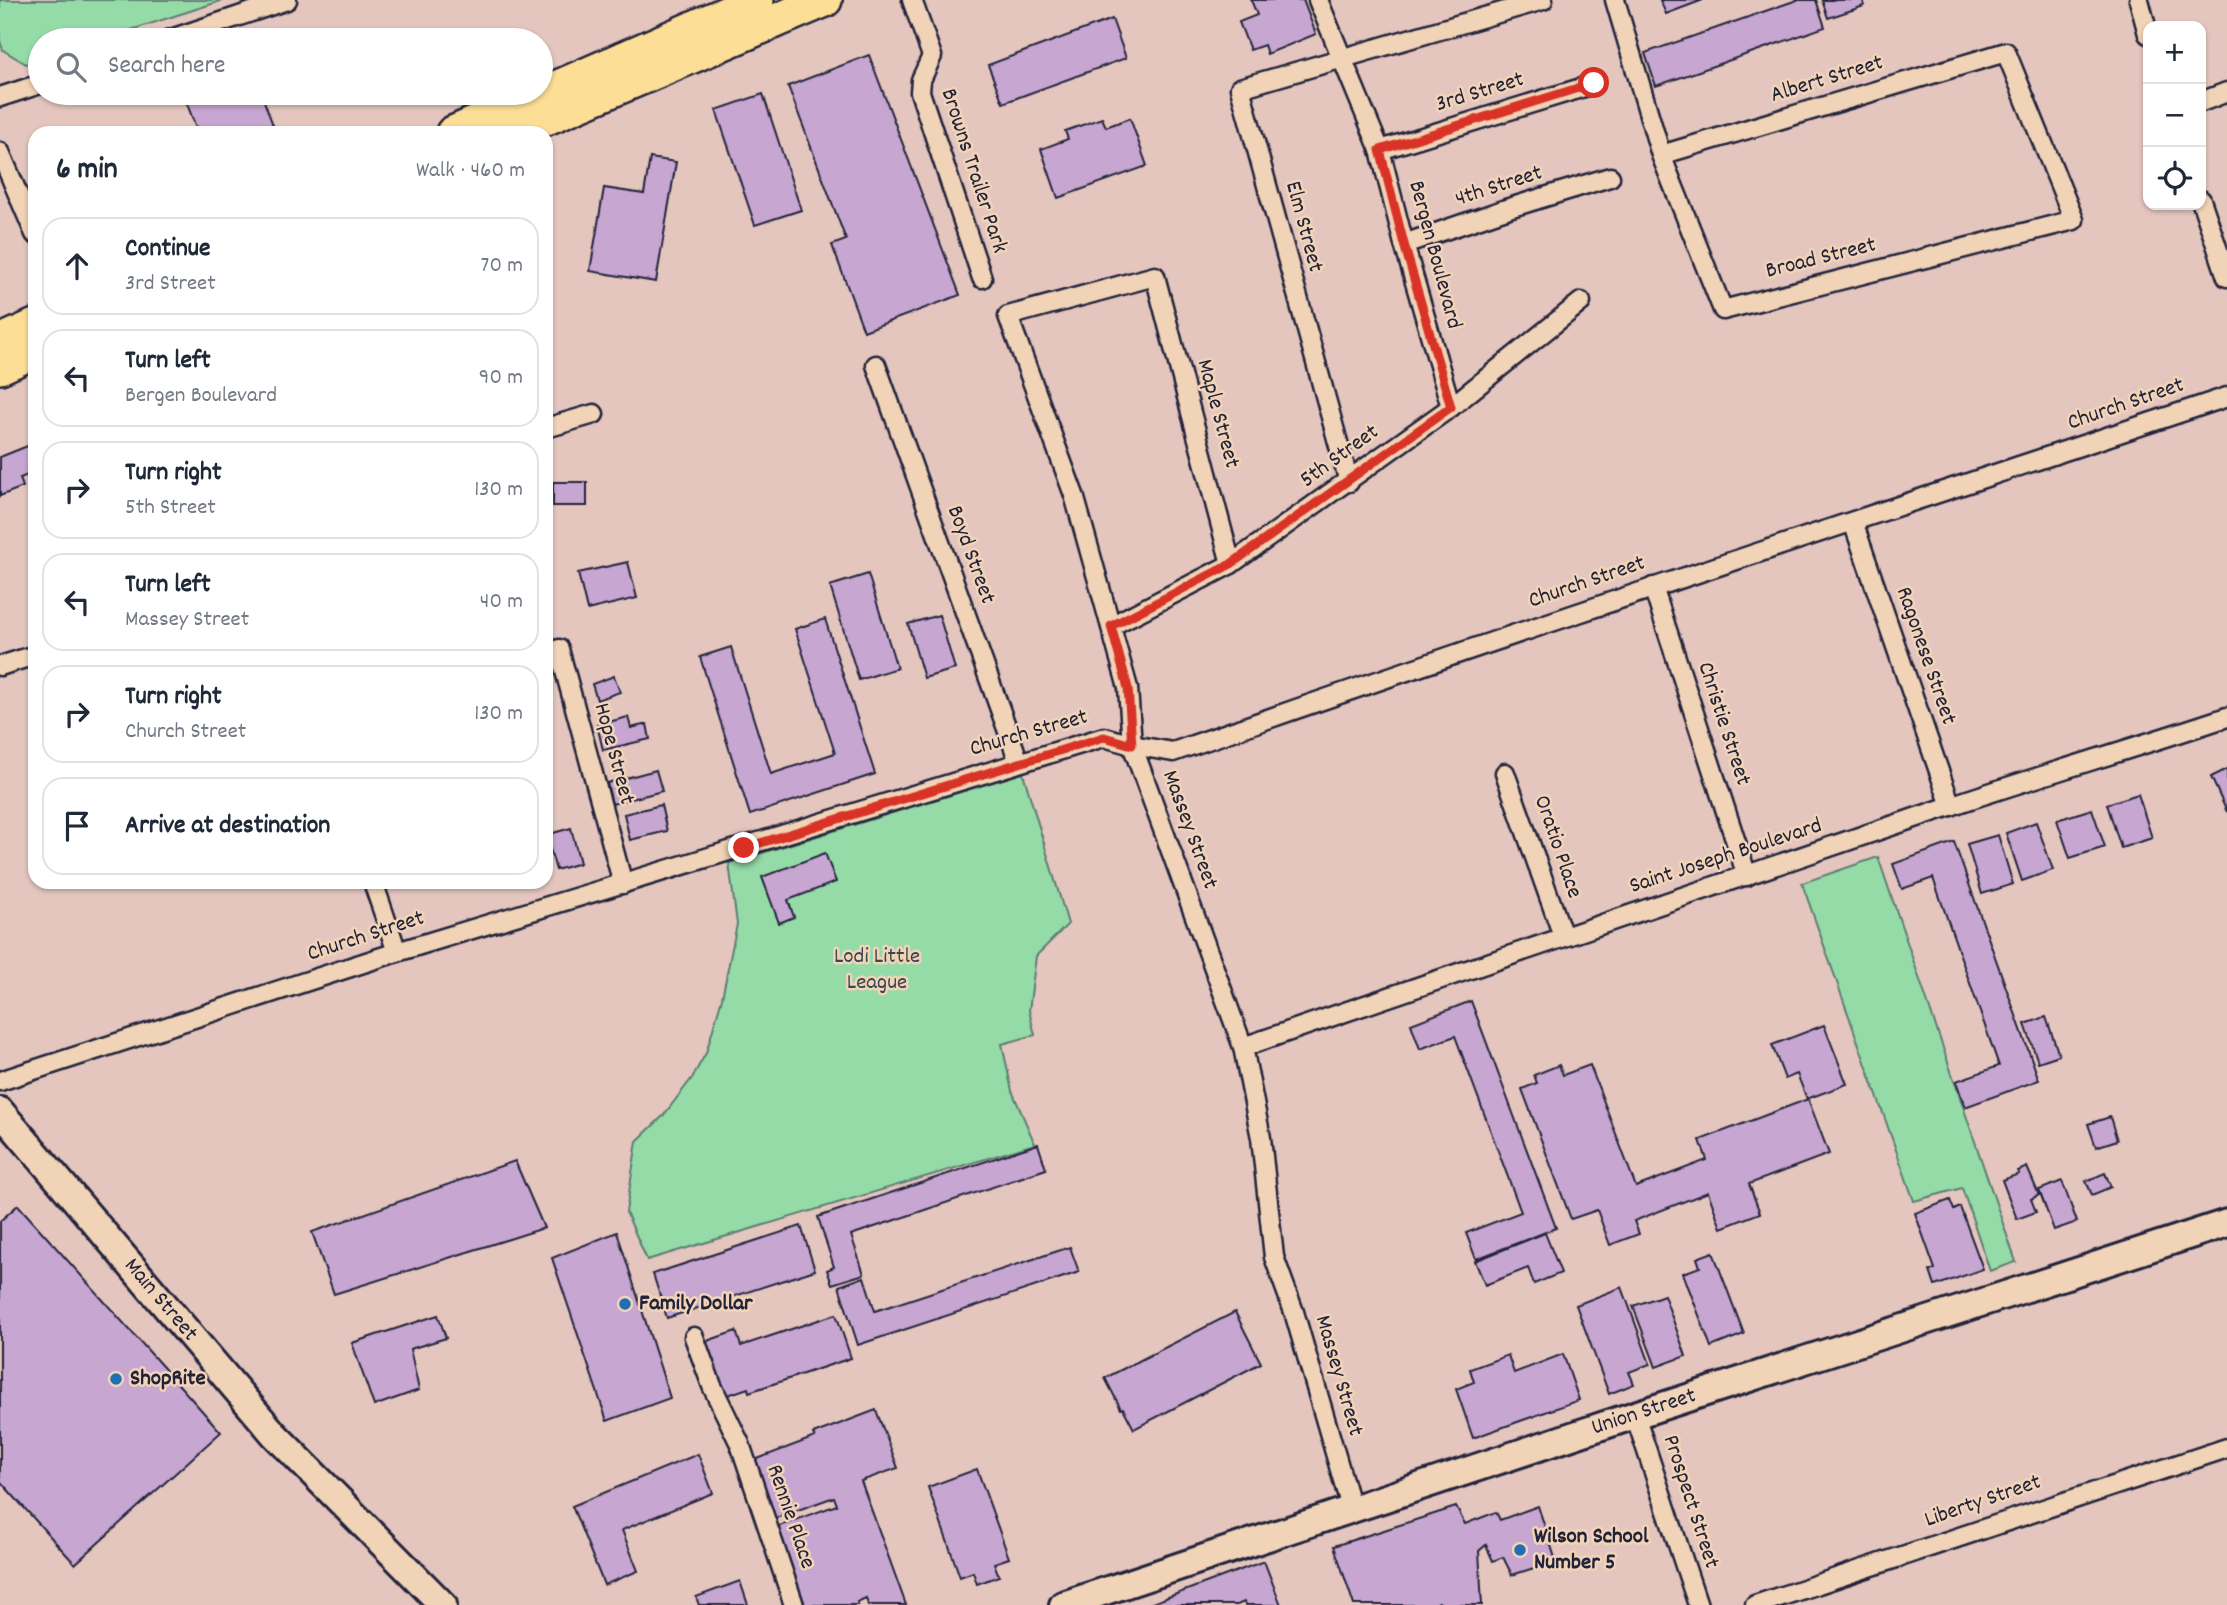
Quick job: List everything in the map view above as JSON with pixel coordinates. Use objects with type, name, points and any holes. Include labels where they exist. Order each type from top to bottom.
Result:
[{"type":"highway","points":[[553,89],[757,0]]},
{"type":"highway","points":[[528,126],[825,0]]},
{"type":"highway","points":[[469,126],[517,105]]},
{"type":"highway","points":[[0,342],[28,329]]},
{"type":"highway","points":[[0,367],[28,354]]},
{"type":"street","points":[[204,28],[287,0]]},
{"type":"street","name":"Browns Trailer Park","points":[[912,0],[932,56],[921,80],[920,92],[982,278]]},
{"type":"street","name":"Bergen Boulevard","points":[[1318,0],[1380,150],[1451,407]]},
{"type":"street","points":[[1342,58],[1543,0]]},
{"type":"street","name":"Broad Street","points":[[1615,0],[1661,155],[1723,310],[2074,220],[2006,52]]},
{"type":"street","points":[[2138,0],[2144,21]]},
{"type":"street","name":"Albert Street","points":[[1661,155],[2006,52]]},
{"type":"street","name":"Elm Street","points":[[1342,58],[1240,88],[1349,482]]},
{"type":"street","name":"3rd Street","points":[[1380,150],[1594,83]]},
{"type":"street","points":[[0,97],[28,88]]},
{"type":"street","points":[[2206,100],[2227,93]]},
{"type":"street","points":[[0,152],[28,218]]},
{"type":"street","name":"4th Street","points":[[1404,244],[1610,177]]},
{"type":"street","points":[[2204,210],[2227,276]]},
{"type":"street","name":"Maple Street","points":[[1155,276],[1231,564]]},
{"type":"street","name":"Massey Street","points":[[1155,276],[1008,316],[1074,495],[1128,688],[1132,745],[1243,1047],[1261,1138],[1274,1257],[1294,1312],[1352,1511]]},
{"type":"street","name":"5th Street","points":[[1111,626],[1231,564],[1451,407],[1581,302]]},
{"type":"street","name":"Boyd Street","points":[[876,365],[1019,762]]},
{"type":"street","name":"Church Street","points":[[0,1081],[397,952],[1104,737],[1174,752],[1653,587],[2227,397]]},
{"type":"street","points":[[553,426],[594,414]]},
{"type":"street","name":"Ragonese Street","points":[[1853,522],[1951,806]]},
{"type":"street","name":"Christie Street","points":[[1653,587],[1747,876]]},
{"type":"street","name":"Hope Street","points":[[553,651],[559,649],[623,884]]},
{"type":"street","points":[[0,666],[28,657]]},
{"type":"street","name":"Saint Joseph Boulevard","points":[[1243,1047],[1563,936],[2227,717]]},
{"type":"street","name":"Oratio Place","points":[[1506,773],[1563,936]]},
{"type":"street","points":[[375,889],[397,952]]},
{"type":"street","name":"Main Street","points":[[0,1111],[274,1434],[443,1605]]},
{"type":"street","name":"Union Street","points":[[1063,1605],[1635,1415],[2227,1223]]},
{"type":"street","name":"Rennie Place","points":[[694,1337],[712,1386],[740,1444],[794,1605]]},
{"type":"street","name":"Prospect Street","points":[[1635,1415],[1698,1605]]},
{"type":"street","name":"Liberty Street","points":[[1755,1605],[2227,1448]]},
{"type":"green space","points":[[0,0],[224,0],[137,28],[28,28],[26,64],[3,50],[0,41]]},
{"type":"green space","name":"Lodi Little League","points":[[1023,773],[1068,924],[1036,956],[1029,1011],[1035,1035],[1002,1044],[1012,1091],[1035,1144],[647,1260],[626,1212],[637,1141],[663,1116],[692,1078],[706,1053],[722,998],[737,924],[729,863]]},
{"type":"green space","points":[[1878,857],[2016,1262],[1990,1271],[1962,1188],[1914,1201],[1802,883]]},
{"type":"building","points":[[1251,0],[1303,0],[1316,34],[1267,54],[1264,45],[1250,50],[1239,22],[1257,15]]},
{"type":"building","points":[[1660,0],[1703,0],[1666,14]]},
{"type":"building","points":[[1797,0],[1816,0],[1825,27],[1656,86],[1645,53]]},
{"type":"building","points":[[1822,0],[1863,0],[1864,6],[1828,18]]},
{"type":"building","points":[[1112,19],[1126,58],[1003,103],[988,65]]},
{"type":"building","points":[[869,55],[960,295],[864,331],[832,245],[846,240],[788,86]]},
{"type":"building","points":[[763,94],[801,210],[755,225],[716,110]]},
{"type":"building","points":[[188,105],[265,105],[273,126],[195,126]]},
{"type":"building","points":[[1102,118],[1106,127],[1130,118],[1147,166],[1058,198],[1041,149],[1068,139],[1065,131]]},
{"type":"building","points":[[650,158],[676,162],[656,282],[590,271],[604,188],[644,194]]},
{"type":"building","points":[[28,446],[28,475],[20,478],[23,487],[0,496],[0,457]]},
{"type":"building","points":[[553,482],[587,482],[587,506],[553,506]]},
{"type":"building","points":[[628,562],[637,598],[587,610],[578,573]]},
{"type":"building","points":[[868,574],[897,668],[859,680],[830,586]]},
{"type":"building","points":[[939,615],[955,669],[924,678],[908,624]]},
{"type":"building","points":[[825,619],[875,774],[750,815],[700,657],[731,647],[771,774],[835,753],[795,629]]},
{"type":"building","points":[[614,676],[620,692],[597,700],[592,684]]},
{"type":"building","points":[[628,717],[631,728],[647,724],[650,739],[603,750],[597,725]]},
{"type":"building","points":[[2227,769],[2227,812],[2211,777]]},
{"type":"building","points":[[656,770],[662,791],[612,804],[607,783]]},
{"type":"building","points":[[2138,794],[2152,838],[2121,848],[2107,804]]},
{"type":"building","points":[[661,805],[667,831],[630,840],[624,814]]},
{"type":"building","points":[[2092,809],[2105,847],[2070,858],[2057,820]]},
{"type":"building","points":[[2036,822],[2053,870],[2022,881],[2006,833]]},
{"type":"building","points":[[571,828],[580,863],[556,870],[553,860],[553,833]]},
{"type":"building","points":[[1998,835],[2013,884],[1982,894],[1967,844]]},
{"type":"building","points":[[1954,842],[2039,1080],[1965,1107],[1956,1081],[1999,1066],[1933,878],[1902,889],[1893,864]]},
{"type":"building","points":[[825,853],[836,882],[788,900],[794,917],[779,923],[762,877]]},
{"type":"building","points":[[1471,1001],[1556,1228],[1476,1259],[1466,1233],[1521,1212],[1455,1036],[1420,1049],[1411,1024]]},
{"type":"building","points":[[2046,1017],[2059,1055],[2038,1062],[2025,1024]]},
{"type":"building","points":[[1824,1025],[1847,1084],[1807,1099],[1797,1074],[1785,1079],[1772,1045]]},
{"type":"building","points":[[1559,1065],[1563,1075],[1590,1065],[1636,1187],[1707,1160],[1700,1140],[1808,1099],[1829,1154],[1749,1184],[1760,1213],[1721,1228],[1708,1192],[1634,1221],[1639,1234],[1610,1245],[1597,1210],[1571,1219],[1522,1089],[1537,1083],[1534,1075]]},
{"type":"building","points":[[2110,1117],[2117,1140],[2096,1147],[2088,1124]]},
{"type":"building","points":[[1038,1144],[1046,1169],[851,1235],[864,1274],[832,1284],[827,1270],[834,1267],[818,1217]]},
{"type":"building","points":[[515,1161],[544,1228],[334,1294],[312,1232]]},
{"type":"building","points":[[2027,1167],[2039,1195],[2031,1199],[2036,1212],[2017,1219],[2002,1180],[2019,1174],[2018,1171]]},
{"type":"building","points":[[2105,1173],[2111,1187],[2092,1195],[2086,1181]]},
{"type":"building","points":[[2062,1181],[2077,1222],[2054,1230],[2039,1190]]},
{"type":"building","points":[[1950,1200],[1954,1210],[1960,1207],[1983,1269],[1935,1286],[1930,1271],[1935,1269],[1915,1213]]},
{"type":"building","points":[[18,1205],[221,1432],[75,1564],[0,1481],[0,1221]]},
{"type":"building","points":[[801,1226],[815,1270],[667,1318],[653,1274]]},
{"type":"building","points":[[617,1232],[670,1398],[607,1421],[552,1258]]},
{"type":"building","points":[[1545,1233],[1561,1273],[1534,1284],[1528,1268],[1485,1285],[1475,1261]]},
{"type":"building","points":[[1070,1247],[1079,1272],[858,1345],[839,1286],[864,1277],[875,1311]]},
{"type":"building","points":[[1713,1252],[1744,1334],[1711,1347],[1683,1273],[1700,1267],[1697,1258]]},
{"type":"building","points":[[1622,1287],[1650,1364],[1629,1372],[1634,1384],[1609,1394],[1576,1305]]},
{"type":"building","points":[[1664,1295],[1686,1356],[1656,1367],[1633,1306]]},
{"type":"building","points":[[1235,1312],[1261,1363],[1134,1429],[1105,1378]]},
{"type":"building","points":[[836,1314],[851,1358],[749,1392],[748,1388],[722,1397],[704,1342],[736,1331],[741,1346]]},
{"type":"building","points":[[438,1315],[446,1338],[410,1349],[419,1390],[374,1406],[352,1343]]},
{"type":"building","points":[[1563,1354],[1579,1400],[1473,1438],[1456,1389],[1474,1382],[1470,1369],[1508,1355],[1514,1373]]},
{"type":"building","points":[[876,1410],[898,1468],[861,1481],[906,1605],[868,1605],[866,1598],[857,1602],[858,1605],[799,1605],[771,1529],[837,1505],[834,1497],[773,1519],[752,1461]]},
{"type":"building","points":[[698,1454],[713,1493],[622,1530],[638,1571],[604,1585],[572,1506]]},
{"type":"building","points":[[977,1469],[1009,1558],[994,1563],[999,1576],[977,1584],[973,1572],[960,1577],[928,1487]]},
{"type":"building","points":[[1538,1506],[1556,1561],[1512,1575],[1503,1557],[1493,1561],[1486,1545],[1479,1551],[1482,1605],[1441,1605],[1439,1602],[1433,1605],[1354,1605],[1334,1546],[1456,1507],[1465,1524],[1496,1512],[1500,1520]]},
{"type":"building","points":[[1264,1561],[1281,1605],[1245,1605],[1244,1602],[1237,1605],[1147,1605]]},
{"type":"building","points":[[740,1581],[748,1605],[699,1605],[696,1597]]},
{"type":"place","name":"Family Dollar","points":[[625,1304]]},
{"type":"place","name":"ShopRite","points":[[116,1379]]},
{"type":"place","name":"Wilson School Number 5","points":[[1520,1550]]},
{"type":"route","points":[[744,848],[1104,737],[1132,745],[1128,688],[1111,626],[1231,564],[1451,407],[1380,150],[1594,83]]}]
